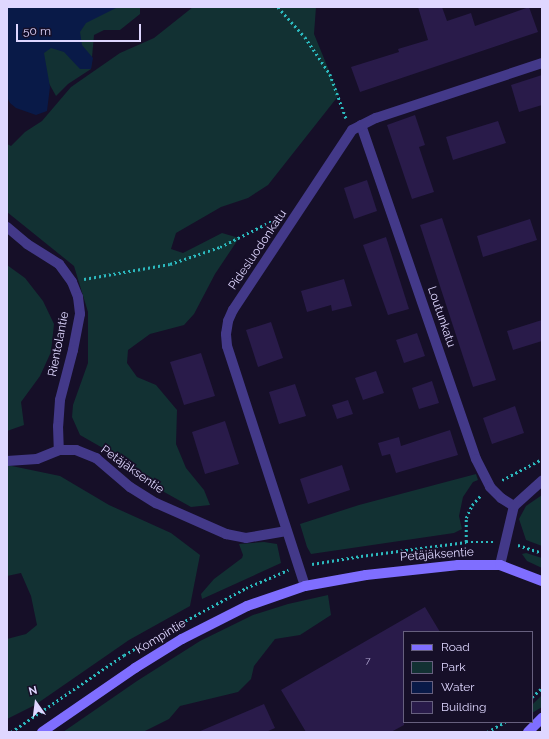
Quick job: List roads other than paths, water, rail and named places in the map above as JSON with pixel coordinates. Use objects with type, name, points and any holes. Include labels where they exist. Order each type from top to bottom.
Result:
[{"type":"street","points":[[357,128],[376,118],[542,63]]},
{"type":"street","name":"Loutunkatu","points":[[357,128],[476,459],[490,487],[501,498],[514,506]]},
{"type":"street","name":"Pidesluodonkatu","points":[[305,586],[227,346],[226,334],[228,321],[233,310],[357,128]]},
{"type":"street","name":"Rientolantie","points":[[7,227],[27,244],[59,264],[72,282],[78,297],[80,314],[73,350],[60,400],[58,426],[59,450]]},
{"type":"street","name":"Petäjäksentie","points":[[7,461],[37,459],[59,450],[76,450],[96,458],[130,487],[156,503],[226,534],[246,538],[286,531]]},
{"type":"street","points":[[500,565],[514,506],[542,481]]},
{"type":"street","name":"Petäjäksentie","points":[[305,586],[422,568],[458,565],[500,565],[542,581]]},
{"type":"street","name":"Kompintie","points":[[42,732],[135,668],[182,639],[247,606],[305,586]]},
{"type":"street","points":[[528,732],[542,718]]},
{"type":"water","points":[[7,7],[118,7],[86,23],[80,32],[82,45],[93,58],[91,69],[80,69],[64,52],[51,48],[44,53],[50,87],[47,111],[36,115],[16,108],[10,103],[7,97]]}]
